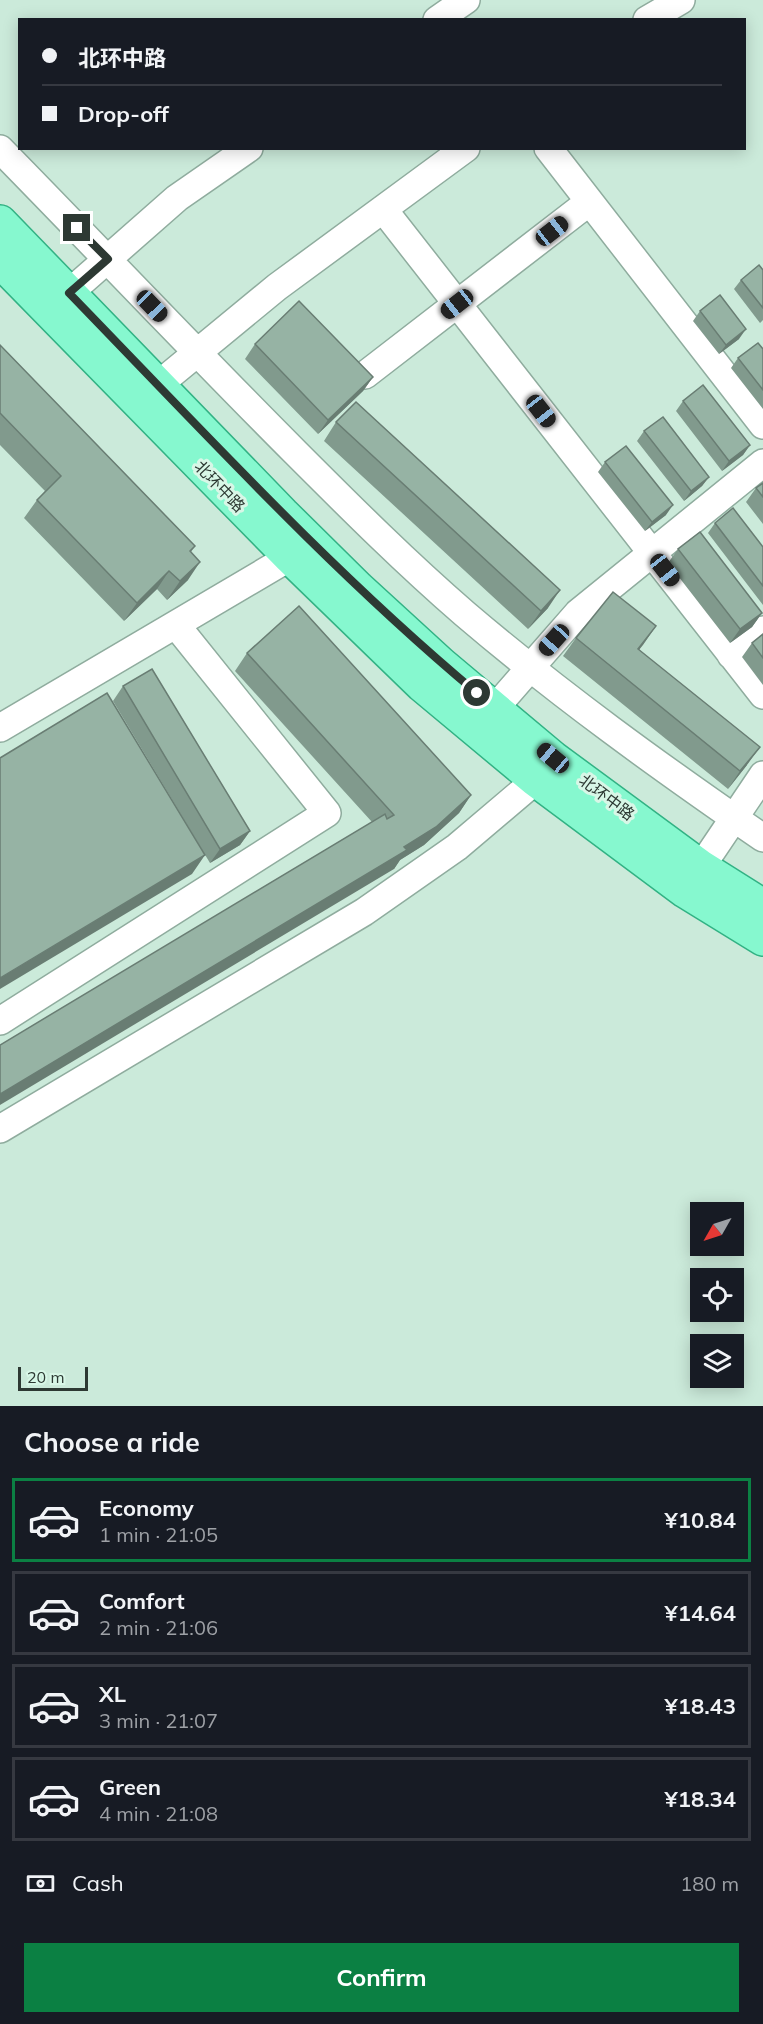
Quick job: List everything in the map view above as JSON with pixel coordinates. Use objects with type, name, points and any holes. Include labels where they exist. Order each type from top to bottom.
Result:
[{"type":"main road","name":"北环中路","points":[[0,222],[358,588],[553,758],[700,867],[763,906]]},
{"type":"main road","name":"北环中路","points":[[0,261],[290,557],[422,685],[536,780],[684,891],[763,939]]},
{"type":"street","points":[[440,18],[466,0]]},
{"type":"street","points":[[650,18],[681,0]]},
{"type":"street","points":[[0,149],[369,525],[463,612],[555,689],[638,751],[763,838]]},
{"type":"street","points":[[69,293],[177,198],[246,150]]},
{"type":"street","points":[[158,385],[277,286],[463,150]]},
{"type":"street","points":[[550,150],[763,425]]},
{"type":"street","points":[[365,375],[589,202]]},
{"type":"street","points":[[383,209],[763,695]]},
{"type":"street","points":[[495,708],[578,613],[763,463]]},
{"type":"street","points":[[0,728],[290,557]]},
{"type":"street","points":[[0,1021],[327,813],[176,625]]},
{"type":"street","points":[[731,655],[763,630]]},
{"type":"street","points":[[700,867],[763,775]]},
{"type":"street","points":[[0,1129],[364,912],[457,847],[536,780]]},
{"type":"building","points":[[759,265],[763,270],[763,308],[741,280]]},
{"type":"building","points":[[720,295],[746,329],[726,345],[700,311]]},
{"type":"building","points":[[299,301],[373,377],[328,420],[255,344]]},
{"type":"building","points":[[758,343],[763,349],[763,390],[738,358]]},
{"type":"building","points":[[0,345],[195,546],[190,551],[200,562],[180,581],[169,571],[137,603],[37,500],[61,476],[0,413]]},
{"type":"building","points":[[703,385],[750,445],[729,461],[683,401]]},
{"type":"building","points":[[356,402],[560,590],[541,611],[336,422]]},
{"type":"building","points":[[663,417],[709,477],[691,491],[644,431]]},
{"type":"building","points":[[626,446],[673,505],[652,522],[605,462]]},
{"type":"building","points":[[763,483],[763,497],[756,488]]},
{"type":"building","points":[[733,508],[763,547],[763,586],[715,523]]},
{"type":"building","points":[[700,532],[762,613],[740,629],[678,549]]},
{"type":"building","points":[[613,592],[656,626],[638,649],[760,747],[740,771],[576,638]]},
{"type":"building","points":[[299,606],[471,795],[436,827],[404,847],[407,850],[0,1094],[0,1045],[385,814],[387,819],[394,815],[247,653]]},
{"type":"building","points":[[763,634],[763,658],[752,643]]},
{"type":"building","points":[[152,669],[250,831],[220,849],[123,686]]},
{"type":"building","points":[[107,693],[205,855],[0,978],[0,758]]},
{"type":"route","points":[[77,228],[108,259],[69,293],[358,588],[477,693]]}]
